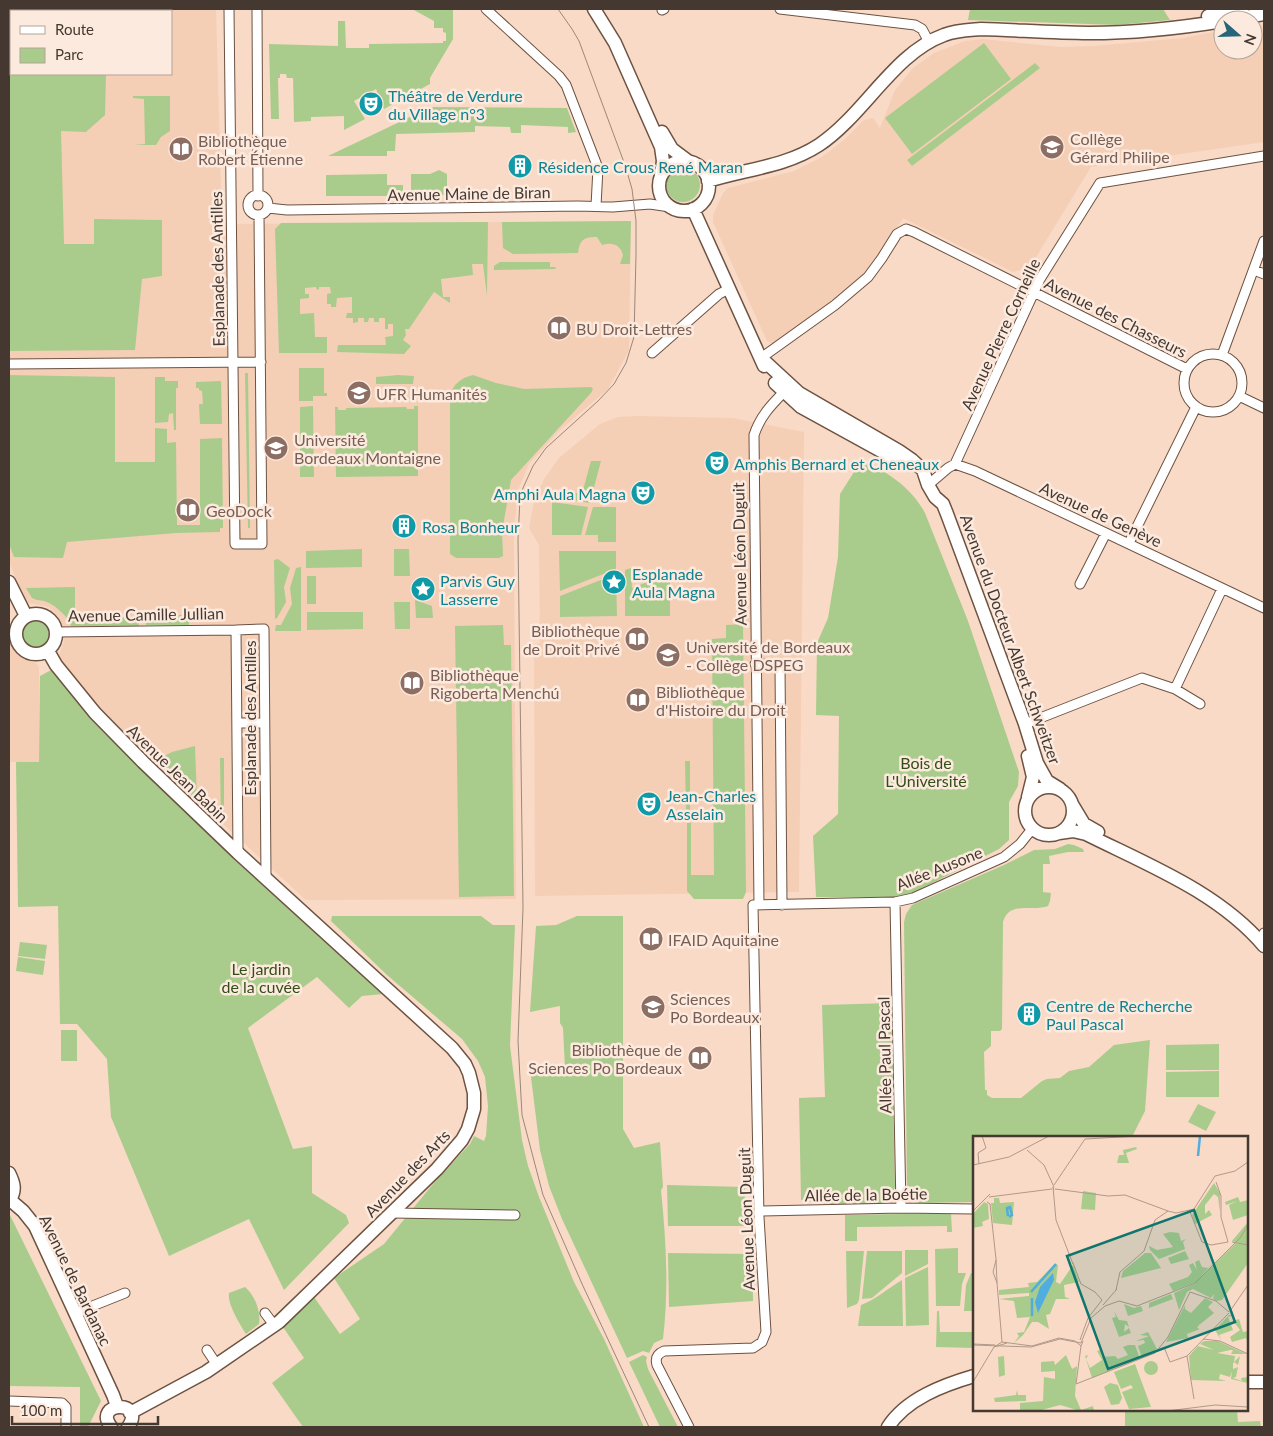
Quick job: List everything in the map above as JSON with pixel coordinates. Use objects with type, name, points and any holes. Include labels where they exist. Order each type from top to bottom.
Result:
[{"type":"main road","points":[[594,9],[615,43],[661,147],[663,160],[659,189],[661,196],[670,207],[685,211],[693,209],[704,200],[707,194],[708,181],[701,168],[676,153],[668,143],[630,60],[602,9]]},
{"type":"main road","points":[[1178,26],[1190,20],[1242,9]]},
{"type":"main road","points":[[708,181],[772,166],[795,158],[817,146],[836,133],[904,60],[929,42],[951,33],[982,29],[1090,33],[1197,26],[1213,23]]},
{"type":"main road","points":[[661,175],[672,164],[688,161]]},
{"type":"main road","name":"Avenue du Docteur Albert Schweitzer","points":[[693,209],[769,376],[801,407],[871,447],[895,458],[928,485]]},
{"type":"main road","name":"Avenue du Docteur Albert Schweitzer","points":[[761,358],[799,393],[899,451],[923,470],[928,485],[945,509],[1025,724],[1037,763],[1047,781],[1060,789]]},
{"type":"main road","name":"Avenue du Docteur Albert Schweitzer","points":[[935,497],[935,507],[977,611],[1019,726],[1033,777],[1028,797]]},
{"type":"main road","points":[[9,582],[26,616]]},
{"type":"main road","points":[[39,614],[51,620],[56,632],[53,646],[48,651],[37,655],[25,652],[17,643],[12,632],[26,616],[39,614]]},
{"type":"main road","name":"Avenue Jean Babin","points":[[48,651],[56,665],[95,713],[142,762],[238,854],[298,907]]},
{"type":"main road","points":[[1046,786],[1060,789],[1066,793],[1084,824],[1211,893],[1236,910],[1264,938],[1208,898],[1183,883],[1086,834],[1073,831],[1045,835],[1032,829],[1025,817],[1025,804],[1028,797],[1039,788],[1046,786]]},
{"type":"main road","points":[[1059,833],[1071,821],[1073,813],[1072,804]]},
{"type":"main road","name":"Avenue des Arts","points":[[130,1413],[217,1365],[274,1325],[429,1178],[462,1140],[468,1129],[473,1113],[474,1093],[465,1064],[452,1048],[298,907]]},
{"type":"main road","name":"Avenue de Bardanac","points":[[9,1173],[14,1188],[14,1194],[10,1200],[23,1211],[35,1226],[117,1406]]},
{"type":"main road","points":[[888,1427],[905,1409],[922,1397],[947,1384],[973,1376]]},
{"type":"main road","points":[[1248,1382],[1264,1382]]},
{"type":"main road","points":[[109,1427],[108,1414],[117,1406],[125,1407],[130,1413],[131,1421],[128,1427]]},
{"type":"street","name":"Esplanade des Antilles","points":[[229,9],[235,544],[262,544],[260,362]]},
{"type":"street","points":[[257,9],[258,196]]},
{"type":"street","points":[[486,9],[559,76],[566,85],[598,168],[596,206]]},
{"type":"street","points":[[780,9],[915,25],[922,29],[929,42]]},
{"type":"street","name":"Avenue Pierre Corneille","points":[[955,464],[1040,279],[1100,183],[1264,156]]},
{"type":"street","points":[[258,196],[267,200],[268,208],[263,214],[253,213],[249,208],[251,200],[258,196]]},
{"type":"street","name":"Avenue Maine de Biran","points":[[268,208],[288,210],[614,207],[650,204],[670,207]]},
{"type":"street","points":[[231,209],[249,208]]},
{"type":"street","points":[[9,364],[260,362],[259,215]]},
{"type":"street","name":"Avenue des Chasseurs","points":[[761,358],[836,305],[868,276],[897,234],[906,229],[1187,369]]},
{"type":"street","points":[[1222,355],[1264,241]]},
{"type":"street","points":[[1254,270],[1264,274]]},
{"type":"street","points":[[652,353],[719,294],[729,289]]},
{"type":"street","points":[[1222,355],[1232,361],[1241,376],[1242,386],[1239,396],[1229,408],[1220,412],[1205,411],[1189,401],[1185,391],[1184,379],[1187,369],[1201,356],[1222,355]]},
{"type":"street","name":"Avenue Léon Duguit","points":[[689,1427],[657,1365],[656,1358],[660,1353],[664,1351],[753,1348],[762,1342],[766,1332],[759,1211],[754,435],[764,412],[784,392]]},
{"type":"street","points":[[1239,396],[1264,408]]},
{"type":"street","points":[[1129,543],[1196,407]]},
{"type":"street","points":[[928,485],[955,464]]},
{"type":"street","name":"Avenue de Genève","points":[[955,464],[975,471],[1264,608]]},
{"type":"street","points":[[1080,584],[1106,533]]},
{"type":"street","points":[[1175,688],[1222,588]]},
{"type":"street","name":"Esplanade des Antilles","points":[[238,854],[236,630],[264,629],[266,877]]},
{"type":"street","name":"Avenue Camille Jullian","points":[[56,632],[236,630]]},
{"type":"street","points":[[756,664],[780,665],[782,905]]},
{"type":"street","points":[[1025,724],[1142,678],[1175,688],[1200,704]]},
{"type":"street","points":[[237,723],[264,723]]},
{"type":"street","name":"Allée Ausone","points":[[756,905],[895,902],[913,898],[1004,857],[1020,844],[1032,829]]},
{"type":"street","name":"Allée Paul Pascal","points":[[895,902],[901,1208]]},
{"type":"street","name":"Allée de la Boétie","points":[[759,1211],[901,1208],[973,1209]]},
{"type":"street","points":[[393,1213],[515,1215]]},
{"type":"street","points":[[75,1313],[113,1302],[125,1293]]},
{"type":"street","points":[[265,1313],[274,1325]]},
{"type":"street","points":[[207,1350],[217,1365]]},
{"type":"street","points":[[9,1401],[62,1403],[66,1407],[66,1427]]},
{"type":"shaded area","name":"Université Bordeaux Montaigne","points":[[9,9],[216,9],[222,224],[631,221],[629,350],[608,389],[558,432],[529,464],[518,490],[514,531],[516,899],[306,900],[129,738],[96,704],[62,662],[59,655],[64,641],[64,630],[58,616],[49,607],[28,603],[20,590],[9,561]]},
{"type":"shaded area","name":"Collège Gérard Philipe","points":[[1264,27],[1264,142],[1091,167],[1030,267],[1013,272],[903,218],[879,257],[865,273],[831,302],[774,344],[767,341],[713,222],[713,215],[723,193],[728,188],[794,171],[822,157],[844,140],[864,120],[873,118],[880,128],[895,90],[913,68],[934,53],[965,41],[983,39],[1060,47],[1183,38],[1213,32],[1213,60],[1263,60]]},
{"type":"shaded area","name":"Université de Bordeaux - Collège DSPEG","points":[[618,417],[733,418],[804,432],[799,892],[535,896],[534,644],[540,643],[539,545],[529,528],[534,502],[544,479],[559,458],[600,424]]},
{"type":"shaded area","points":[[9,641],[20,656],[36,663],[39,667],[39,762],[9,762]]},
{"type":"green space","points":[[9,9],[114,9],[10,10],[10,75],[106,75],[105,115],[86,132],[61,131],[64,244],[94,244],[94,219],[162,220],[162,276],[142,279],[135,350],[9,351]]},
{"type":"green space","points":[[412,9],[453,9],[453,39],[430,78],[430,84],[384,109],[376,89],[354,101],[365,119],[344,130],[344,116],[311,117],[311,121],[294,122],[293,78],[287,78],[286,74],[280,74],[280,78],[278,78],[279,119],[271,119],[269,44],[338,46],[338,21],[345,21],[346,48],[369,48],[369,44],[443,43],[443,41],[446,41],[446,33],[443,32],[443,28],[434,28],[434,21]]},
{"type":"green space","points":[[970,9],[1163,9],[1170,20],[1117,25],[968,20]]},
{"type":"green space","points":[[984,43],[1011,79],[912,154],[885,118]]},
{"type":"green space","points":[[1035,63],[1040,68],[912,166],[907,160]]},
{"type":"green space","points":[[133,96],[170,96],[170,131],[161,137],[156,145],[134,145],[145,144],[144,99],[133,98]]},
{"type":"green space","points":[[431,107],[567,108],[576,132],[568,133],[568,127],[521,125],[521,133],[511,133],[510,127],[475,126],[475,132],[396,134],[395,151],[387,151],[387,156],[328,156]]},
{"type":"green space","points":[[683,168],[690,169],[695,173],[699,178],[699,192],[695,197],[690,201],[683,202],[676,201],[671,197],[667,192],[666,185],[667,178],[671,173],[676,169]]},
{"type":"green space","points":[[439,170],[447,174],[447,195],[411,196],[411,174],[430,174]]},
{"type":"green space","points":[[387,174],[387,185],[403,185],[403,196],[326,196],[326,175]]},
{"type":"green space","points":[[631,221],[630,264],[620,264],[623,255],[618,246],[612,244],[602,245],[597,237],[583,240],[578,253],[513,254],[503,248],[502,222]]},
{"type":"green space","points":[[488,222],[487,296],[483,264],[472,264],[473,275],[441,279],[443,297],[450,297],[450,303],[434,292],[409,329],[405,329],[406,335],[403,340],[411,346],[404,354],[337,352],[338,345],[386,345],[385,337],[393,336],[393,324],[388,324],[388,329],[385,329],[385,318],[379,318],[379,322],[374,322],[374,318],[369,318],[368,322],[364,322],[364,318],[358,318],[358,322],[353,323],[353,318],[346,318],[347,313],[352,313],[352,297],[337,298],[336,307],[331,307],[331,304],[327,304],[327,294],[331,293],[330,287],[319,287],[317,290],[316,287],[305,288],[305,294],[309,294],[309,298],[300,299],[300,314],[314,313],[315,337],[327,337],[327,353],[279,353],[275,229],[281,223]]},
{"type":"green space","points":[[500,262],[550,262],[550,267],[555,267],[556,269],[494,270],[494,266]]},
{"type":"green space","points":[[299,368],[324,368],[324,393],[327,393],[327,396],[313,396],[313,401],[299,401]]},
{"type":"green space","points":[[245,373],[248,373],[250,528],[248,528]]},
{"type":"green space","points":[[9,375],[115,377],[115,462],[155,462],[155,428],[167,429],[167,443],[176,442],[177,525],[200,525],[200,439],[222,438],[223,528],[220,528],[220,532],[176,533],[67,542],[63,558],[14,557],[9,544]]},
{"type":"green space","points":[[473,375],[496,383],[524,389],[591,387],[593,389],[511,480],[502,532],[503,556],[499,558],[456,558],[450,554],[450,396],[458,382]]},
{"type":"green space","points":[[414,376],[413,384],[376,384],[376,377]]},
{"type":"green space","points":[[155,377],[165,377],[165,381],[178,381],[178,388],[176,388],[176,430],[174,430],[173,413],[169,414],[168,422],[155,423]]},
{"type":"green space","points":[[221,381],[222,424],[200,424],[199,404],[203,404],[202,391],[196,388],[196,382]]},
{"type":"green space","points":[[313,406],[314,477],[300,477],[300,407]]},
{"type":"green space","points":[[414,406],[418,406],[418,476],[336,477],[335,407],[338,407],[338,410],[346,410],[346,408],[406,407],[407,409],[414,409]]},
{"type":"green space","points":[[591,461],[601,461],[593,491],[583,490]]},
{"type":"green space","name":"Bois de L'Université","points":[[861,461],[880,469],[898,481],[920,504],[925,513],[968,621],[1019,772],[1018,786],[1009,802],[1009,840],[999,849],[913,893],[893,897],[816,897],[813,836],[838,814],[839,716],[816,715],[817,643],[828,618],[838,557],[840,494]]},
{"type":"green space","points":[[554,490],[592,495],[590,503],[552,497]]},
{"type":"green space","points":[[552,502],[588,507],[581,535],[552,535]]},
{"type":"green space","points":[[593,507],[616,507],[616,542],[598,542],[598,535],[585,535]]},
{"type":"green space","points":[[362,549],[362,567],[306,568],[306,551]]},
{"type":"green space","points":[[394,549],[409,549],[410,576],[394,576]]},
{"type":"green space","points":[[559,551],[616,551],[616,569],[560,591]]},
{"type":"green space","points":[[278,559],[290,568],[284,587],[286,602],[275,619],[274,560]]},
{"type":"green space","points":[[301,567],[301,631],[275,631],[276,625],[281,625],[292,604],[290,588],[296,568]]},
{"type":"green space","points":[[631,568],[632,588],[670,573],[670,616],[625,616],[625,570]]},
{"type":"green space","points":[[616,574],[617,616],[560,617],[560,596]]},
{"type":"green space","points":[[307,576],[316,576],[316,604],[307,604]]},
{"type":"green space","points":[[75,587],[75,616],[138,617],[139,626],[71,626],[67,618],[60,611],[44,601],[32,598],[26,588]]},
{"type":"green space","points":[[415,600],[432,606],[433,618],[416,618]]},
{"type":"green space","points":[[394,602],[410,602],[410,629],[395,629]]},
{"type":"green space","points":[[307,612],[363,612],[363,629],[307,630]]},
{"type":"green space","points":[[146,615],[189,615],[189,625],[146,625]]},
{"type":"green space","points":[[36,620],[46,624],[50,634],[46,644],[36,648],[26,644],[22,634],[26,624]]},
{"type":"green space","points":[[743,624],[746,892],[743,899],[694,899],[687,891],[687,823],[691,823],[691,875],[714,875],[712,639],[726,638],[726,625]]},
{"type":"green space","points":[[503,625],[504,645],[511,645],[514,896],[459,897],[455,626]]},
{"type":"green space","name":"Le jardin de la cuvée","points":[[53,669],[383,994],[362,996],[349,1008],[317,977],[248,1028],[293,1149],[312,1146],[312,1193],[346,1215],[349,1223],[284,1290],[249,1219],[169,1256],[111,1117],[107,1059],[77,1024],[60,1024],[58,906],[18,907],[16,762],[39,762],[40,676]]},
{"type":"green space","points":[[195,746],[197,800],[155,761],[172,752]]},
{"type":"green space","points":[[220,758],[224,758],[224,823],[221,822]]},
{"type":"green space","points":[[685,761],[690,761],[690,815],[686,814]]},
{"type":"green space","points":[[1068,844],[1083,849],[1084,852],[1068,852],[1049,856],[1050,864],[1043,864],[1043,892],[1051,893],[1048,906],[1010,911],[1003,922],[1002,1029],[1000,1031],[991,1031],[991,1046],[984,1052],[985,1090],[987,1090],[987,1095],[992,1098],[1021,1098],[1042,1081],[1060,1078],[1069,1071],[1089,1067],[1114,1045],[1150,1040],[1145,1111],[1132,1136],[973,1136],[973,1202],[919,1203],[910,1196],[907,1188],[904,922],[906,914],[912,905],[1034,850],[1055,849]]},
{"type":"green space","points":[[332,916],[481,916],[493,925],[515,925],[510,1046],[522,1140],[528,1166],[574,1282],[604,1339],[644,1427],[303,1427],[272,1383],[304,1358],[283,1327],[314,1297],[340,1334],[360,1319],[334,1278],[384,1244],[433,1184],[470,1144],[474,1136],[484,1141],[486,1136],[488,1106],[485,1077],[478,1061],[462,1039],[387,975],[331,921]]},
{"type":"green space","points":[[577,916],[623,916],[623,1129],[634,1148],[660,1142],[666,1264],[666,1302],[663,1339],[654,1343],[649,1353],[643,1351],[627,1358],[562,1219],[549,1186],[540,1150],[530,1069],[537,1064],[547,1068],[565,1068],[560,1006],[530,1012],[536,926],[556,925]]},
{"type":"green space","points":[[20,942],[47,945],[45,959],[18,956]]},
{"type":"green space","points":[[18,957],[45,961],[43,975],[16,971]]},
{"type":"green space","points":[[891,1003],[895,1187],[892,1197],[883,1204],[830,1204],[801,1200],[799,1098],[825,1097],[822,1005]]},
{"type":"green space","points":[[61,1030],[77,1030],[77,1061],[61,1061]]},
{"type":"green space","points":[[1219,1044],[1219,1070],[1166,1070],[1166,1045]]},
{"type":"green space","points":[[1219,1071],[1219,1097],[1166,1097],[1166,1072]]},
{"type":"green space","points":[[1198,1104],[1216,1112],[1206,1131],[1188,1122]]},
{"type":"green space","points":[[667,1185],[745,1187],[744,1226],[668,1226]]},
{"type":"green space","points":[[9,1213],[101,1401],[88,1427],[80,1427],[80,1387],[9,1386]]},
{"type":"green space","points":[[951,1213],[952,1232],[947,1232],[947,1226],[857,1227],[857,1241],[845,1241],[845,1215]]},
{"type":"green space","points":[[958,1248],[958,1273],[966,1273],[962,1284],[960,1306],[936,1306],[935,1249]]},
{"type":"green space","points":[[905,1250],[928,1250],[928,1264],[905,1276]]},
{"type":"green space","points":[[846,1251],[864,1251],[859,1300],[857,1304],[847,1308]]},
{"type":"green space","points":[[867,1251],[902,1251],[902,1273],[872,1298],[862,1299]]},
{"type":"green space","points":[[668,1253],[752,1254],[753,1301],[669,1307]]},
{"type":"green space","points":[[928,1267],[929,1325],[906,1326],[905,1278]]},
{"type":"green space","points":[[971,1273],[973,1273],[973,1311],[964,1311],[966,1285]]},
{"type":"green space","points":[[902,1280],[903,1326],[858,1326],[861,1305]]},
{"type":"green space","points":[[245,1287],[254,1299],[259,1319],[259,1324],[246,1334],[234,1314],[229,1298],[229,1293]]},
{"type":"green space","points":[[937,1311],[939,1311],[940,1332],[973,1332],[973,1348],[936,1347]]},
{"type":"green space","points":[[643,1355],[647,1357],[648,1369],[678,1427],[660,1427],[629,1362]]},
{"type":"green space","points":[[1125,1411],[1237,1411],[1238,1422],[1260,1421],[1261,1427],[1125,1427]]},
{"type":"tram line","points":[[558,9],[579,41],[625,165],[632,189],[636,221],[634,337],[626,363],[614,384],[546,448],[533,466],[520,498],[518,540],[523,908],[518,1041],[522,1115],[543,1195],[649,1427]]},
{"type":"place","name":"Théâtre de Verdure du Village n°3","points":[[371,104]]},
{"type":"place","name":"Collège Gérard Philipe","points":[[1052,147]]},
{"type":"place","name":"Bibliothèque Robert Étienne","points":[[181,149]]},
{"type":"place","name":"Résidence Crous René Maran","points":[[520,166]]},
{"type":"place","name":"BU Droit-Lettres","points":[[559,328]]},
{"type":"place","name":"UFR Humanités","points":[[359,393]]},
{"type":"place","name":"Université Bordeaux Montaigne","points":[[276,448]]},
{"type":"place","name":"Amphis Bernard et Cheneaux","points":[[717,463]]},
{"type":"place","name":"Amphi Aula Magna","points":[[643,493]]},
{"type":"place","name":"GeoDock","points":[[188,510]]},
{"type":"place","name":"Rosa Bonheur","points":[[404,526]]},
{"type":"place","name":"Esplanade Aula Magna","points":[[614,582]]},
{"type":"place","name":"Parvis Guy Lasserre","points":[[423,589]]},
{"type":"place","name":"Bibliothèque de Droit Privé","points":[[637,639]]},
{"type":"place","name":"Université de Bordeaux - Collège DSPEG","points":[[668,655]]},
{"type":"place","name":"Bibliothèque Rigoberta Menchú","points":[[412,683]]},
{"type":"place","name":"Bibliothèque d'Histoire du Droit","points":[[638,700]]},
{"type":"place","name":"Jean-Charles Asselain","points":[[649,804]]},
{"type":"place","name":"IFAID Aquitaine","points":[[651,939]]},
{"type":"place","name":"Sciences Po Bordeaux","points":[[653,1007]]},
{"type":"place","name":"Centre de Recherche Paul Pascal","points":[[1029,1014]]},
{"type":"place","name":"Bibliothèque de Sciences Po Bordeaux","points":[[700,1058]]}]
